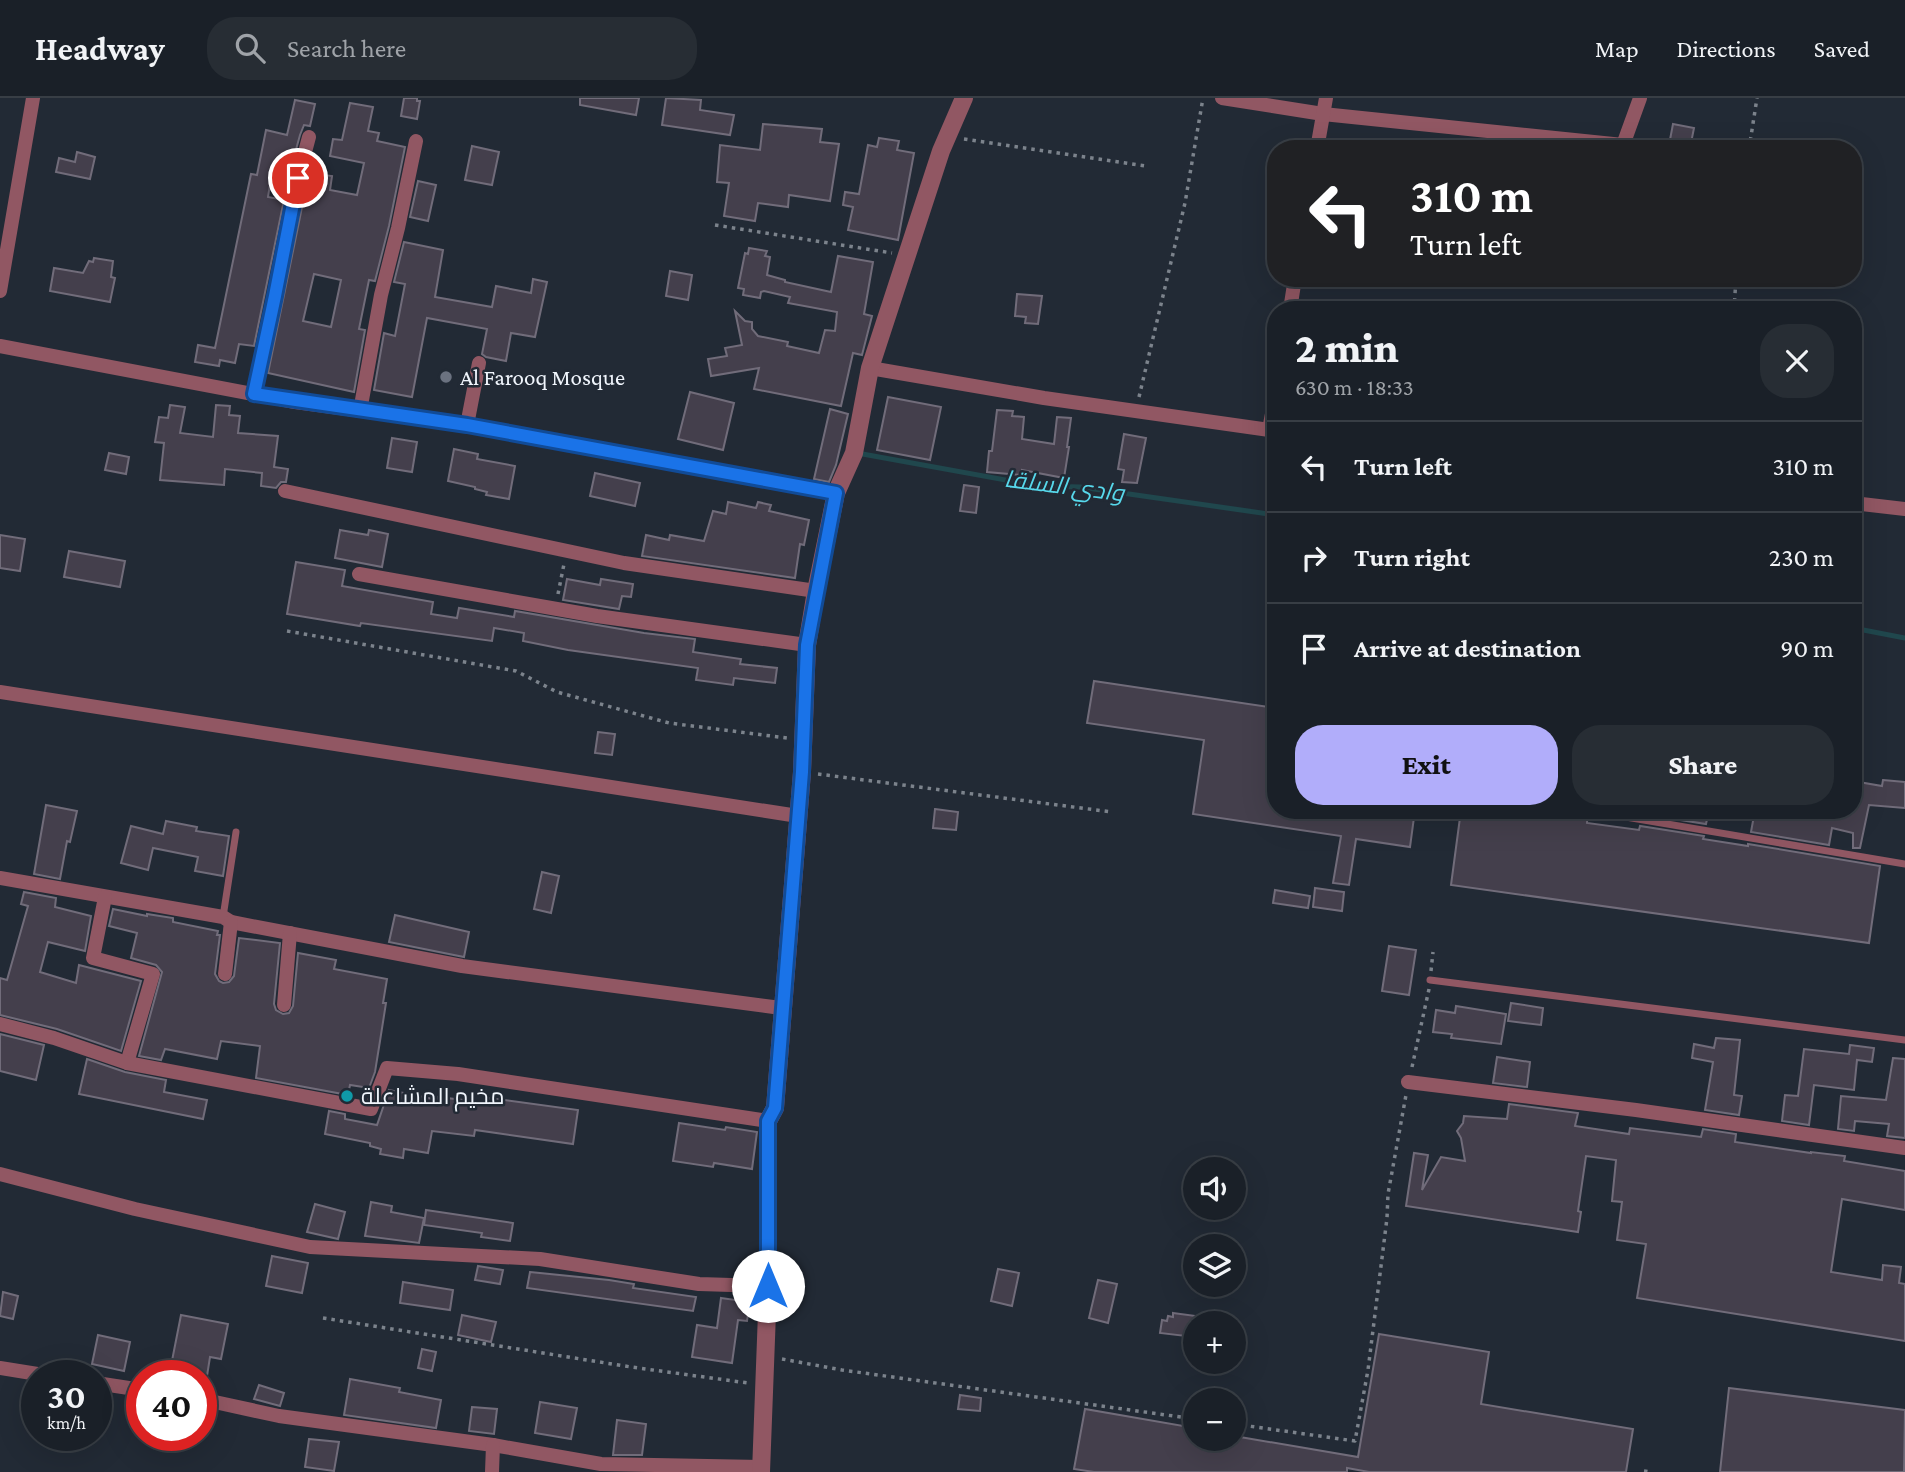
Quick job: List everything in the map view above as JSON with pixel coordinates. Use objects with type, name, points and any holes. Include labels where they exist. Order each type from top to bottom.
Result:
[{"type":"street","points":[[0,291],[33,98]]},
{"type":"street","points":[[217,1403],[278,1416],[493,1445],[601,1464],[761,1469],[768,1286],[768,1121],[775,1108],[802,772],[807,645],[836,493],[854,453],[870,368],[887,303],[908,256],[941,151],[964,98]]},
{"type":"street","points":[[1222,98],[1323,114],[1565,140]]},
{"type":"street","points":[[1319,140],[1326,98]]},
{"type":"street","points":[[1631,140],[1640,98]]},
{"type":"street","points":[[254,394],[298,178],[309,137]]},
{"type":"street","points":[[360,411],[381,295],[416,141]]},
{"type":"street","points":[[0,346],[254,394],[467,425],[836,493]]},
{"type":"street","points":[[467,425],[479,363]]},
{"type":"street","points":[[870,368],[1044,398],[1267,429]]},
{"type":"street","points":[[285,491],[624,563],[816,591]]},
{"type":"street","points":[[1862,504],[1905,509]]},
{"type":"street","points":[[359,574],[555,608],[807,645]]},
{"type":"street","points":[[0,692],[798,816]]},
{"type":"street","points":[[0,878],[227,919],[462,966],[781,1008]]},
{"type":"street","points":[[105,897],[93,958],[153,974],[127,1063]]},
{"type":"street","points":[[225,974],[227,919]]},
{"type":"street","points":[[284,1005],[290,933]]},
{"type":"street","points":[[0,1024],[54,1038],[127,1063],[371,1109],[387,1068],[458,1074],[768,1121]]},
{"type":"street","points":[[1408,1082],[1636,1110],[1905,1148]]},
{"type":"street","points":[[0,1174],[135,1209],[310,1247],[540,1259],[699,1284],[768,1286]]},
{"type":"street","points":[[0,1368],[21,1371]]},
{"type":"street","points":[[492,1472],[493,1445]]},
{"type":"lane","points":[[1643,819],[1905,864]]},
{"type":"lane","points":[[227,919],[236,832]]},
{"type":"lane","points":[[1430,980],[1905,1040]]},
{"type":"path","points":[[1135,410],[1185,203],[1203,98]]},
{"type":"path","points":[[1750,140],[1757,98]]},
{"type":"path","points":[[948,137],[1146,166]]},
{"type":"path","points":[[715,225],[908,256]]},
{"type":"path","points":[[555,608],[567,551]]},
{"type":"path","points":[[287,631],[516,671],[557,692],[669,723],[803,740]]},
{"type":"path","points":[[802,772],[1112,812]]},
{"type":"path","points":[[1246,1426],[1355,1441],[1368,1370],[1388,1194],[1430,980],[1433,952]]},
{"type":"path","points":[[323,1318],[631,1367],[764,1385]]},
{"type":"path","points":[[765,1356],[842,1370],[1183,1417]]},
{"type":"path","points":[[1644,1471],[1651,1472]]},
{"type":"building","points":[[404,98],[417,98],[417,101],[420,101],[417,119],[401,116]]},
{"type":"building","points":[[580,98],[639,98],[636,115],[580,105]]},
{"type":"building","points":[[666,98],[701,100],[700,110],[734,115],[730,135],[662,125]]},
{"type":"building","points":[[295,100],[315,104],[310,126],[304,125],[300,135],[289,175],[272,172],[268,197],[284,200],[254,346],[239,344],[235,363],[220,360],[219,366],[195,362],[198,345],[215,348],[251,174],[257,175],[266,130],[287,135]]},
{"type":"building","points":[[350,103],[373,107],[368,131],[379,133],[377,141],[405,147],[375,281],[369,280],[359,329],[365,330],[354,392],[268,373],[309,173],[332,176],[330,190],[357,195],[364,163],[330,156],[333,139],[342,140]],"holes":[[[314,274],[341,280],[331,327],[303,321]]]},
{"type":"building","points":[[763,124],[822,129],[820,142],[839,144],[830,201],[789,195],[788,207],[758,203],[755,221],[724,216],[729,183],[717,182],[720,145],[760,150]]},
{"type":"building","points":[[1673,124],[1694,128],[1692,140],[1670,140]]},
{"type":"building","points":[[879,138],[899,141],[897,150],[914,153],[898,240],[848,230],[853,207],[843,205],[845,192],[859,194],[868,145],[877,147]]},
{"type":"building","points":[[472,146],[499,152],[492,185],[465,180]]},
{"type":"building","points":[[77,152],[95,157],[90,179],[56,172],[59,158],[75,162]]},
{"type":"building","points":[[418,181],[436,185],[428,221],[410,217]]},
{"type":"building","points":[[404,242],[443,250],[435,297],[492,307],[496,286],[531,293],[533,279],[547,282],[535,337],[511,333],[506,361],[482,354],[487,329],[427,318],[412,397],[374,390],[384,333],[395,336],[405,284],[394,282]]},
{"type":"building","points":[[749,248],[767,251],[765,256],[770,257],[767,275],[785,282],[831,292],[838,256],[873,262],[864,314],[872,316],[862,355],[853,353],[841,406],[754,389],[759,368],[711,376],[708,359],[727,356],[725,348],[742,345],[735,311],[745,321],[752,322],[752,329],[758,336],[788,342],[787,346],[819,353],[825,330],[835,331],[837,312],[788,303],[790,297],[764,291],[761,292],[760,298],[743,295],[744,289],[738,288],[745,253],[748,254]]},
{"type":"building","points":[[94,258],[113,261],[111,277],[115,278],[110,302],[50,291],[54,268],[83,273],[89,261],[93,262]]},
{"type":"building","points":[[670,271],[692,275],[688,300],[666,296]]},
{"type":"building","points":[[1017,294],[1042,296],[1038,324],[1025,323],[1026,317],[1015,316]]},
{"type":"building","points":[[690,392],[734,403],[723,450],[678,439]]},
{"type":"building","points":[[888,397],[941,407],[930,460],[877,450]]},
{"type":"building","points":[[170,405],[185,407],[180,433],[213,437],[216,405],[230,406],[229,415],[240,416],[238,433],[278,436],[274,467],[288,469],[286,482],[281,482],[276,488],[261,486],[262,473],[225,469],[224,485],[160,480],[164,443],[155,442],[159,417],[168,418]]},
{"type":"building","points":[[830,409],[848,414],[836,465],[829,482],[814,479]]},
{"type":"building","points":[[997,410],[1013,411],[1012,416],[1024,417],[1022,439],[1054,444],[1057,417],[1071,418],[1064,478],[1022,470],[1022,475],[987,472]]},
{"type":"building","points":[[1124,434],[1146,438],[1137,483],[1122,482],[1124,470],[1118,469]]},
{"type":"building","points":[[392,438],[417,442],[412,472],[387,468]]},
{"type":"building","points":[[454,449],[478,454],[477,459],[515,466],[509,499],[486,495],[487,492],[475,487],[448,481]]},
{"type":"building","points":[[109,453],[129,457],[126,474],[105,470]]},
{"type":"building","points":[[595,473],[640,483],[635,506],[590,496]]},
{"type":"building","points":[[964,485],[979,487],[976,513],[960,511]]},
{"type":"building","points":[[728,502],[756,508],[758,502],[771,505],[769,511],[809,520],[804,545],[800,544],[795,578],[642,556],[646,535],[669,540],[670,535],[704,541],[713,511],[726,514]]},
{"type":"building","points":[[340,530],[368,535],[369,530],[388,534],[382,567],[335,558]]},
{"type":"building","points":[[0,535],[25,539],[20,571],[0,568]]},
{"type":"building","points":[[69,551],[125,561],[120,587],[64,577]]},
{"type":"building","points":[[296,562],[345,570],[342,586],[433,602],[431,614],[457,618],[459,608],[514,617],[515,611],[695,639],[693,652],[741,659],[740,664],[777,668],[775,683],[734,678],[733,685],[696,680],[698,668],[568,650],[523,641],[524,633],[494,628],[492,641],[361,623],[360,626],[287,614]]},
{"type":"building","points":[[567,579],[600,585],[601,579],[633,584],[631,597],[622,596],[619,609],[563,600]]},
{"type":"building","points":[[1094,681],[1267,707],[1267,819],[1414,819],[1410,847],[1356,839],[1349,885],[1333,883],[1341,836],[1193,814],[1204,740],[1087,723]]},
{"type":"building","points":[[598,732],[615,734],[612,755],[595,753]]},
{"type":"building","points":[[1883,780],[1905,782],[1905,808],[1869,805],[1860,848],[1853,848],[1853,833],[1832,828],[1829,845],[1751,832],[1753,819],[1862,819],[1862,783],[1882,786]]},
{"type":"building","points":[[46,805],[77,811],[70,842],[67,841],[60,879],[34,874]]},
{"type":"building","points":[[935,809],[958,812],[956,830],[933,828]]},
{"type":"building","points":[[1460,819],[1587,819],[1587,823],[1639,830],[1640,826],[1704,836],[1703,839],[1880,866],[1869,943],[1451,885]]},
{"type":"building","points":[[1674,819],[1707,819],[1706,824]]},
{"type":"building","points":[[166,821],[197,827],[196,831],[229,836],[223,876],[195,871],[198,857],[153,848],[148,870],[121,863],[131,826],[163,834]]},
{"type":"building","points":[[542,872],[559,876],[551,913],[534,909]]},
{"type":"building","points":[[1315,888],[1344,892],[1342,911],[1313,907]]},
{"type":"building","points":[[1275,890],[1310,896],[1308,908],[1273,903]]},
{"type":"building","points":[[24,892],[56,898],[55,907],[91,916],[85,951],[48,942],[40,972],[76,983],[79,965],[141,981],[121,1051],[57,1029],[0,1015],[0,978],[7,980],[28,906],[21,904]]},
{"type":"building","points":[[113,909],[173,918],[173,922],[218,931],[217,935],[220,935],[215,974],[223,983],[229,982],[234,976],[239,938],[280,943],[274,1004],[276,1010],[283,1014],[289,1013],[293,1006],[298,953],[336,960],[334,969],[387,979],[375,1072],[369,1088],[350,1085],[348,1095],[256,1078],[260,1046],[221,1041],[217,1059],[165,1049],[161,1060],[139,1056],[162,972],[156,965],[131,958],[137,933],[109,926]]},
{"type":"building","points":[[395,915],[469,932],[464,957],[389,942]]},
{"type":"building","points":[[1389,946],[1416,950],[1409,995],[1382,991]]},
{"type":"building","points":[[1511,1003],[1543,1008],[1541,1025],[1508,1021]]},
{"type":"building","points":[[1456,1006],[1506,1014],[1501,1044],[1451,1038],[1452,1034],[1433,1032],[1436,1010],[1455,1013]]},
{"type":"building","points":[[0,1034],[44,1045],[36,1080],[0,1071]]},
{"type":"building","points":[[1716,1038],[1740,1040],[1734,1095],[1742,1096],[1739,1115],[1705,1110],[1713,1062],[1692,1058],[1694,1044],[1714,1048]]},
{"type":"building","points":[[1850,1045],[1874,1048],[1872,1062],[1857,1060],[1854,1090],[1814,1085],[1809,1125],[1782,1121],[1785,1095],[1798,1096],[1804,1049],[1849,1054]]},
{"type":"building","points":[[1497,1057],[1530,1062],[1527,1087],[1493,1083]]},
{"type":"building","points":[[1893,1058],[1905,1059],[1905,1138],[1887,1136],[1889,1124],[1855,1121],[1854,1131],[1838,1129],[1841,1096],[1886,1100]]},
{"type":"building","points":[[87,1059],[125,1072],[166,1080],[164,1092],[207,1100],[203,1119],[79,1094]]},
{"type":"building","points":[[389,1090],[438,1100],[438,1097],[488,1103],[489,1098],[578,1110],[573,1144],[475,1130],[474,1136],[432,1131],[428,1153],[404,1149],[403,1158],[380,1154],[381,1149],[370,1146],[370,1143],[325,1134],[329,1111],[345,1114],[345,1119],[377,1125]]},
{"type":"building","points":[[1509,1104],[1578,1113],[1575,1126],[1629,1134],[1630,1128],[1701,1137],[1703,1129],[1736,1134],[1735,1142],[1845,1156],[1844,1161],[1905,1171],[1905,1210],[1842,1199],[1831,1272],[1882,1280],[1883,1265],[1901,1267],[1899,1283],[1905,1284],[1905,1341],[1637,1298],[1646,1244],[1617,1240],[1622,1202],[1612,1201],[1616,1160],[1586,1156],[1578,1211],[1581,1212],[1578,1232],[1406,1206],[1414,1153],[1428,1155],[1422,1190],[1441,1157],[1465,1161],[1457,1131],[1464,1116],[1507,1119]]},
{"type":"building","points":[[679,1123],[757,1132],[752,1169],[714,1163],[713,1167],[673,1161]]},
{"type":"building","points":[[371,1202],[392,1206],[391,1212],[424,1218],[419,1243],[365,1236]]},
{"type":"building","points":[[315,1204],[345,1212],[338,1239],[307,1232]]},
{"type":"building","points":[[426,1210],[513,1223],[510,1241],[481,1237],[482,1233],[424,1225]]},
{"type":"building","points":[[272,1256],[308,1263],[302,1293],[266,1286]]},
{"type":"building","points":[[478,1266],[503,1270],[500,1284],[475,1280]]},
{"type":"building","points":[[998,1269],[1019,1273],[1012,1306],[991,1301]]},
{"type":"building","points":[[530,1272],[609,1280],[634,1284],[633,1288],[696,1297],[693,1311],[527,1288]]},
{"type":"building","points":[[1098,1280],[1117,1284],[1108,1323],[1089,1318]]},
{"type":"building","points":[[403,1282],[453,1290],[450,1310],[400,1303]]},
{"type":"building","points":[[3,1292],[18,1296],[13,1319],[0,1316]]},
{"type":"building","points":[[721,1298],[750,1302],[747,1321],[738,1320],[732,1363],[692,1357],[697,1325],[717,1328]]},
{"type":"building","points":[[1173,1313],[1183,1314],[1183,1336],[1160,1333],[1162,1320],[1167,1321],[1168,1316],[1173,1317]]},
{"type":"building","points":[[181,1315],[228,1324],[221,1359],[210,1357],[210,1360],[172,1360]]},
{"type":"building","points":[[462,1315],[496,1322],[491,1342],[458,1335]]},
{"type":"building","points":[[1379,1334],[1489,1352],[1481,1404],[1633,1429],[1626,1472],[1369,1472],[1347,1468],[1347,1472],[1094,1472],[1074,1469],[1085,1409],[1183,1426],[1183,1451],[1246,1451],[1246,1438],[1358,1457]]},
{"type":"building","points":[[98,1335],[130,1342],[124,1371],[112,1368],[112,1360],[93,1360]]},
{"type":"building","points":[[422,1349],[436,1352],[432,1371],[418,1368]]},
{"type":"building","points":[[350,1379],[400,1388],[399,1392],[441,1400],[436,1428],[344,1415]]},
{"type":"building","points":[[259,1385],[284,1393],[280,1406],[254,1399]]},
{"type":"building","points":[[1729,1388],[1905,1410],[1904,1472],[1720,1472]]},
{"type":"building","points":[[960,1395],[981,1398],[980,1411],[958,1409]]},
{"type":"building","points":[[540,1402],[577,1408],[571,1439],[535,1433]]},
{"type":"building","points":[[472,1407],[497,1409],[494,1434],[469,1431]]},
{"type":"building","points":[[617,1420],[646,1424],[642,1455],[613,1455]]},
{"type":"building","points":[[309,1439],[339,1442],[334,1471],[305,1467]]},
{"type":"waterway","name":"وادي السلقا","points":[[857,453],[1039,486],[1080,487],[1267,514]]},
{"type":"waterway","name":"وادي السلقا","points":[[1862,630],[1905,638]]},
{"type":"place","name":"Al Farooq Mosque","points":[[446,377]]},
{"type":"place","name":"مخيم المشاعلة","points":[[347,1096]]},
{"type":"route","points":[[298,178],[254,394],[467,425],[836,493],[807,645],[802,772],[775,1108],[768,1121],[768,1286]]}]
